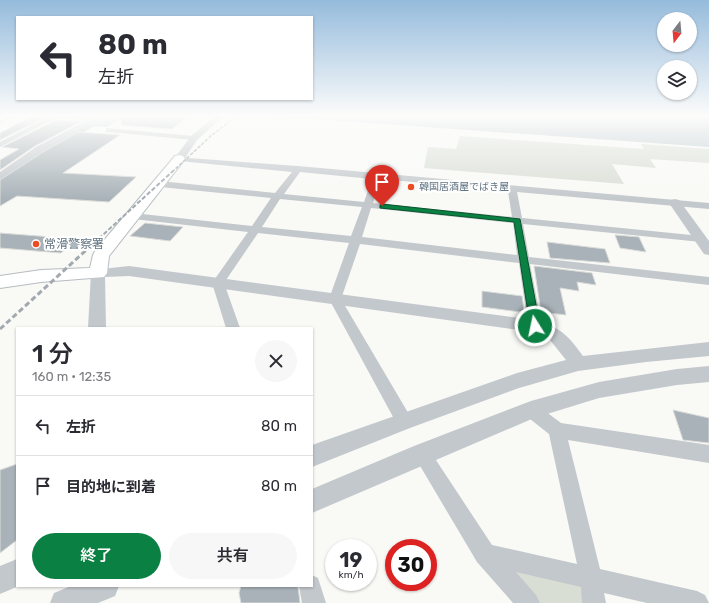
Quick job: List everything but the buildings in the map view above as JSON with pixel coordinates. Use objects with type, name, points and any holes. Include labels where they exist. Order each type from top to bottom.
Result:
[{"type":"main road","points":[[0,282],[41,276],[98,273],[101,255],[179,159]]},
{"type":"street","points":[[0,176],[48,144]]},
{"type":"street","points":[[179,159],[190,144]]},
{"type":"street","points":[[179,159],[709,206]]},
{"type":"street","points":[[0,164],[17,164]]},
{"type":"street","points":[[218,283],[278,195],[298,169]]},
{"type":"street","points":[[377,177],[335,299],[404,421]]},
{"type":"street","points":[[160,184],[701,239]]},
{"type":"street","points":[[512,189],[535,326]]},
{"type":"street","points":[[675,203],[709,251]]},
{"type":"street","points":[[133,216],[709,281]]},
{"type":"street","points":[[97,327],[98,273],[129,271],[535,326],[551,331],[562,339],[578,364]]},
{"type":"street","points":[[218,283],[233,327]]},
{"type":"street","points":[[313,456],[404,421],[517,381],[578,364],[646,355],[709,349]]},
{"type":"street","points":[[313,501],[531,410],[599,390],[677,377],[709,374]]},
{"type":"street","points":[[531,410],[557,430],[709,454]]},
{"type":"street","points":[[557,430],[591,579],[594,603]]},
{"type":"street","points":[[422,454],[485,554],[528,603]]},
{"type":"street","points":[[485,554],[697,603]]},
{"type":"street","points":[[0,580],[16,573]]},
{"type":"street","points":[[310,587],[314,603]]},
{"type":"street","points":[[64,603],[94,592]]},
{"type":"shaded area","points":[[457,144],[575,144],[644,149],[641,144],[643,144],[709,149],[709,163],[650,159],[656,168],[612,164],[624,184],[424,168],[428,147],[456,149]]},
{"type":"shaded area","points":[[669,144],[709,144],[709,147]]},
{"type":"shaded area","points":[[485,554],[591,579],[594,603],[528,603]]},
{"type":"waterway","points":[[0,183],[57,144]]},
{"type":"railway","points":[[172,172],[202,144]]},
{"type":"railway","points":[[94,243],[173,171]]},
{"type":"railway","points":[[0,329],[95,242]]},
{"type":"place","name":"韓国居酒屋でばき屋","points":[[411,187]]},
{"type":"place","name":"常滑警察署","points":[[36,244]]},
{"type":"route","points":[[382,206],[517,220],[535,326]]}]
